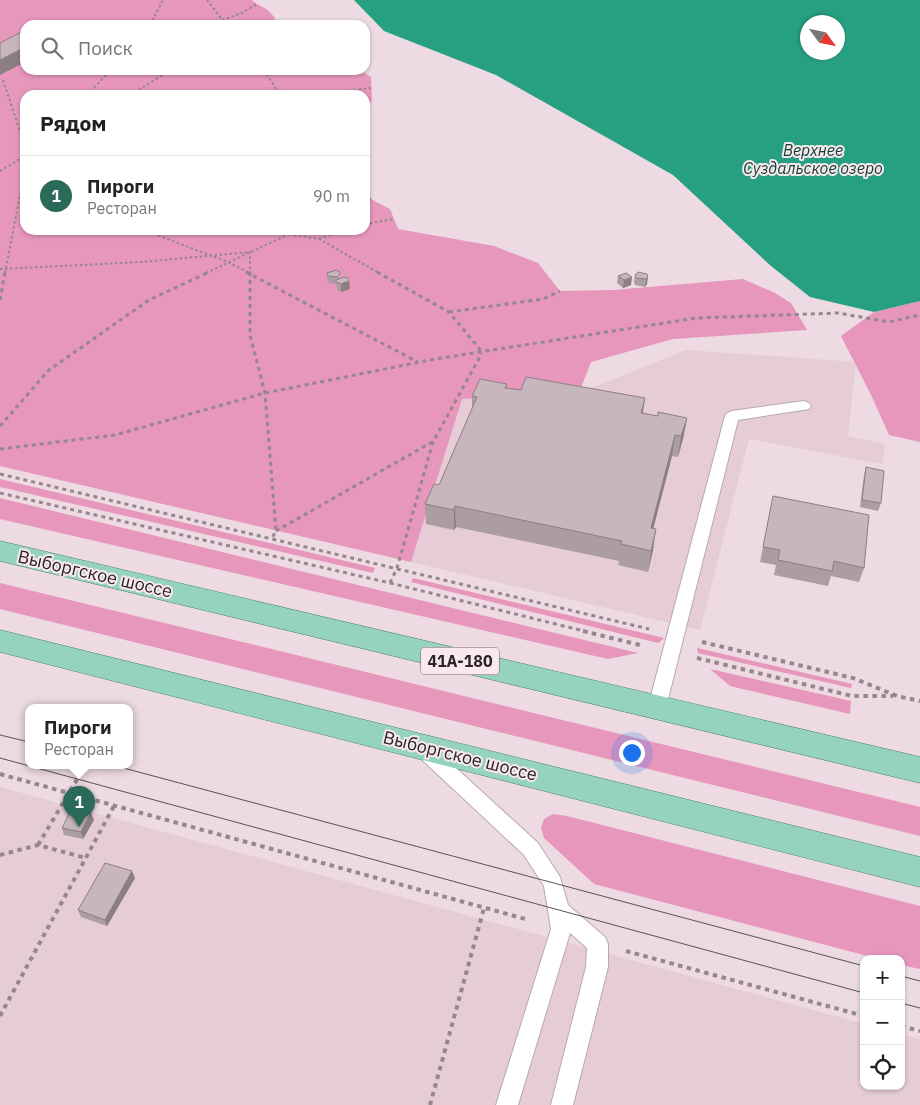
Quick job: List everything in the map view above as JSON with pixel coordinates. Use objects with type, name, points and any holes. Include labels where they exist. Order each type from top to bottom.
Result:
[{"type":"main road","name":"Выборгское шоссе","points":[[0,551],[920,770]]},
{"type":"main road","name":"Выборгское шоссе","points":[[0,641],[920,872]]},
{"type":"lane","points":[[657,707],[732,416],[804,406]]},
{"type":"lane","points":[[420,746],[531,849],[553,883],[560,919],[507,1105]]},
{"type":"lane","points":[[560,919],[598,944],[597,967],[562,1105]]},
{"type":"path","points":[[152,20],[162,0]]},
{"type":"path","points":[[207,0],[222,20],[242,13],[257,4]]},
{"type":"path","points":[[91,90],[106,75]]},
{"type":"path","points":[[138,90],[163,75]]},
{"type":"path","points":[[269,75],[277,90]]},
{"type":"path","points":[[3,80],[20,131]]},
{"type":"path","points":[[353,90],[371,88]]},
{"type":"path","points":[[0,171],[20,159]]},
{"type":"path","points":[[0,300],[20,194]]},
{"type":"path","points":[[370,223],[394,219]]},
{"type":"path","points":[[157,235],[228,262],[419,363]]},
{"type":"path","points":[[0,426],[49,370],[149,300],[286,235]]},
{"type":"path","points":[[294,235],[319,239],[448,312],[482,352]]},
{"type":"path","points":[[319,239],[330,235]]},
{"type":"path","points":[[0,269],[142,262],[250,252]]},
{"type":"path","points":[[250,252],[250,335],[265,393],[276,531]]},
{"type":"path","points":[[448,312],[543,299],[560,292]]},
{"type":"path","points":[[0,449],[115,434],[265,393],[419,363],[696,318],[795,313],[838,313],[889,322],[920,315]]},
{"type":"path","points":[[390,583],[397,568],[432,442],[482,352]]},
{"type":"path","points":[[272,538],[276,531],[432,442]]},
{"type":"path","points":[[0,474],[397,568],[674,644],[852,696],[896,696]]},
{"type":"path","points":[[0,493],[390,583],[674,644],[853,678],[896,696],[920,701]]},
{"type":"path","points":[[38,845],[83,769]]},
{"type":"path","points":[[0,774],[484,908],[560,919]]},
{"type":"path","points":[[0,1016],[114,805]]},
{"type":"path","points":[[0,855],[38,845],[86,858]]},
{"type":"path","points":[[430,1105],[484,908]]},
{"type":"path","points":[[598,944],[860,1015]]},
{"type":"path","points":[[905,1027],[920,1031]]},
{"type":"shaded area","points":[[0,0],[252,0],[269,11],[275,18],[274,20],[20,20],[20,75],[368,75],[371,77],[372,101],[370,103],[370,90],[20,90],[20,235],[370,235],[370,199],[390,209],[398,229],[494,246],[538,263],[560,291],[613,290],[743,279],[775,293],[791,303],[807,330],[673,339],[591,362],[579,393],[462,399],[411,562],[0,466]]},
{"type":"shaded area","points":[[920,301],[920,442],[889,435],[841,336],[874,312]]},
{"type":"shaded area","points":[[686,350],[856,362],[848,436],[885,444],[882,464],[749,439],[700,630],[411,562],[461,399],[579,393]]},
{"type":"shaded area","points":[[0,479],[375,568],[373,573],[0,487]]},
{"type":"shaded area","points":[[0,498],[638,653],[608,659],[0,519]]},
{"type":"shaded area","points":[[413,578],[664,638],[658,643],[411,582]]},
{"type":"shaded area","points":[[0,583],[920,807],[920,836],[0,609]]},
{"type":"shaded area","points":[[697,648],[852,684],[851,688],[698,653]]},
{"type":"shaded area","points":[[710,669],[851,701],[850,714],[730,686]]},
{"type":"shaded area","points":[[0,787],[860,1023],[860,1090],[905,1090],[905,1035],[920,1039],[920,1105],[0,1105]]},
{"type":"shaded area","points":[[553,814],[567,816],[920,906],[920,969],[905,966],[905,955],[864,955],[594,884],[544,838],[541,828],[544,819]]},
{"type":"water","name":"Верхнее Суздальское озеро","points":[[354,0],[920,0],[920,301],[874,312],[810,297],[771,266],[673,175],[496,75],[384,31]]},
{"type":"building","points":[[20,33],[20,50],[0,60],[0,43]]},
{"type":"building","points":[[336,270],[340,272],[337,277],[328,276],[327,273]]},
{"type":"building","points":[[638,272],[647,274],[648,277],[646,279],[636,278],[635,275]]},
{"type":"building","points":[[626,273],[632,277],[624,280],[618,276]]},
{"type":"building","points":[[344,277],[348,278],[349,281],[341,284],[336,282],[336,280]]},
{"type":"building","points":[[526,377],[645,398],[641,413],[658,416],[658,412],[687,418],[681,436],[675,435],[651,528],[656,529],[651,551],[621,544],[622,541],[455,506],[454,510],[425,504],[434,484],[439,485],[477,397],[472,396],[480,379],[507,384],[505,388],[521,390]]},
{"type":"building","points":[[866,467],[884,471],[881,503],[862,500]]},
{"type":"building","points":[[773,496],[869,515],[864,568],[834,561],[832,571],[778,560],[780,550],[763,547]]},
{"type":"building","points":[[72,808],[91,813],[81,832],[62,828]]},
{"type":"building","points":[[105,863],[132,871],[105,920],[78,910]]},
{"type":"tram line","points":[[0,735],[25,741]]},
{"type":"tram line","points":[[0,758],[25,765]]},
{"type":"tram line","points":[[40,769],[860,992]]},
{"type":"tram line","points":[[127,769],[860,965]]},
{"type":"tram line","points":[[905,977],[920,981]]},
{"type":"tram line","points":[[905,1004],[920,1008]]},
{"type":"place","name":"Пироги","points":[[79,827]]}]
